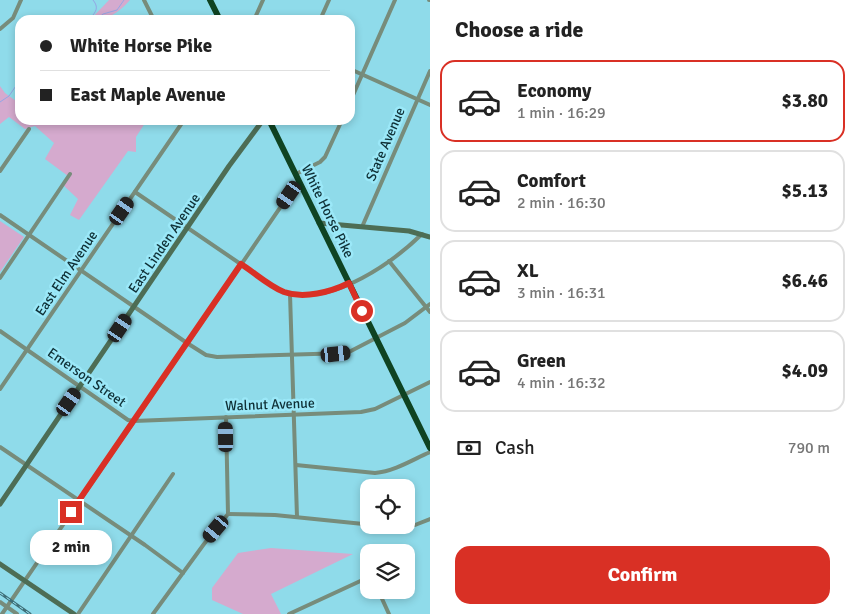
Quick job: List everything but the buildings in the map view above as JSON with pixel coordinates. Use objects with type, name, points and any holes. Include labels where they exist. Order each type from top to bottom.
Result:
[{"type":"highway","points":[[210,0],[218,15]]},
{"type":"highway","name":"White Horse Pike","points":[[271,125],[430,450]]},
{"type":"street","points":[[0,29],[13,18],[21,0]]},
{"type":"street","points":[[144,0],[152,15]]},
{"type":"street","points":[[256,15],[263,0]]},
{"type":"street","points":[[322,15],[329,0]]},
{"type":"street","points":[[355,90],[395,0]]},
{"type":"street","points":[[355,71],[430,104]]},
{"type":"street","name":"State Avenue","points":[[362,227],[430,71]]},
{"type":"street","name":"East Elm Avenue","points":[[0,389],[181,125]]},
{"type":"street","name":"East Linden Avenue","points":[[0,504],[259,125]]},
{"type":"street","points":[[2,614],[187,344],[297,177],[325,157],[340,125]]},
{"type":"street","points":[[0,171],[29,130]]},
{"type":"street","points":[[0,278],[70,174]]},
{"type":"street","points":[[135,192],[279,290],[290,294],[324,292],[369,274],[389,261],[422,234]]},
{"type":"street","points":[[0,215],[187,344],[208,355],[217,357],[348,353],[405,323],[428,306]]},
{"type":"street","points":[[319,223],[409,231],[430,237]]},
{"type":"street","points":[[389,261],[428,306],[430,312]]},
{"type":"street","points":[[290,294],[297,517]]},
{"type":"street","name":"Emerson Street","points":[[0,331],[128,420],[134,421]]},
{"type":"street","name":"Walnut Avenue","points":[[134,421],[361,412],[375,409],[430,382]]},
{"type":"street","points":[[154,614],[228,514],[226,417]]},
{"type":"street","points":[[0,447],[131,536],[183,574]]},
{"type":"street","points":[[296,465],[375,473],[384,472],[395,469],[430,450]]},
{"type":"street","points":[[78,614],[174,474]]},
{"type":"street","points":[[228,514],[275,514],[383,526],[415,525],[430,519]]},
{"type":"street","points":[[0,564],[74,614]]},
{"type":"street","points":[[289,614],[360,581]]},
{"type":"street","points":[[382,599],[389,614]]},
{"type":"street","points":[[0,602],[17,614]]},
{"type":"shaded area","points":[[109,0],[130,0],[112,15],[95,15]]},
{"type":"shaded area","points":[[0,86],[5,93],[15,100],[15,122],[9,117],[0,124]]},
{"type":"shaded area","points":[[20,125],[144,125],[136,137],[136,152],[128,151],[79,220],[70,215],[78,199],[63,185],[68,176],[45,159],[54,143],[35,126],[25,129]]},
{"type":"shaded area","points":[[0,221],[24,237],[0,272]]},
{"type":"shaded area","points":[[271,548],[353,554],[271,594],[281,614],[243,614],[212,600],[212,588],[238,553]]},
{"type":"waterway","points":[[93,0],[96,6],[93,15]]},
{"type":"waterway","points":[[102,15],[117,10],[124,0]]},
{"type":"waterway","points":[[0,102],[9,96],[15,87]]},
{"type":"railway","points":[[0,593],[30,614]]},
{"type":"route","points":[[71,512],[241,264],[279,290],[290,294],[324,292],[349,283],[362,311]]}]
